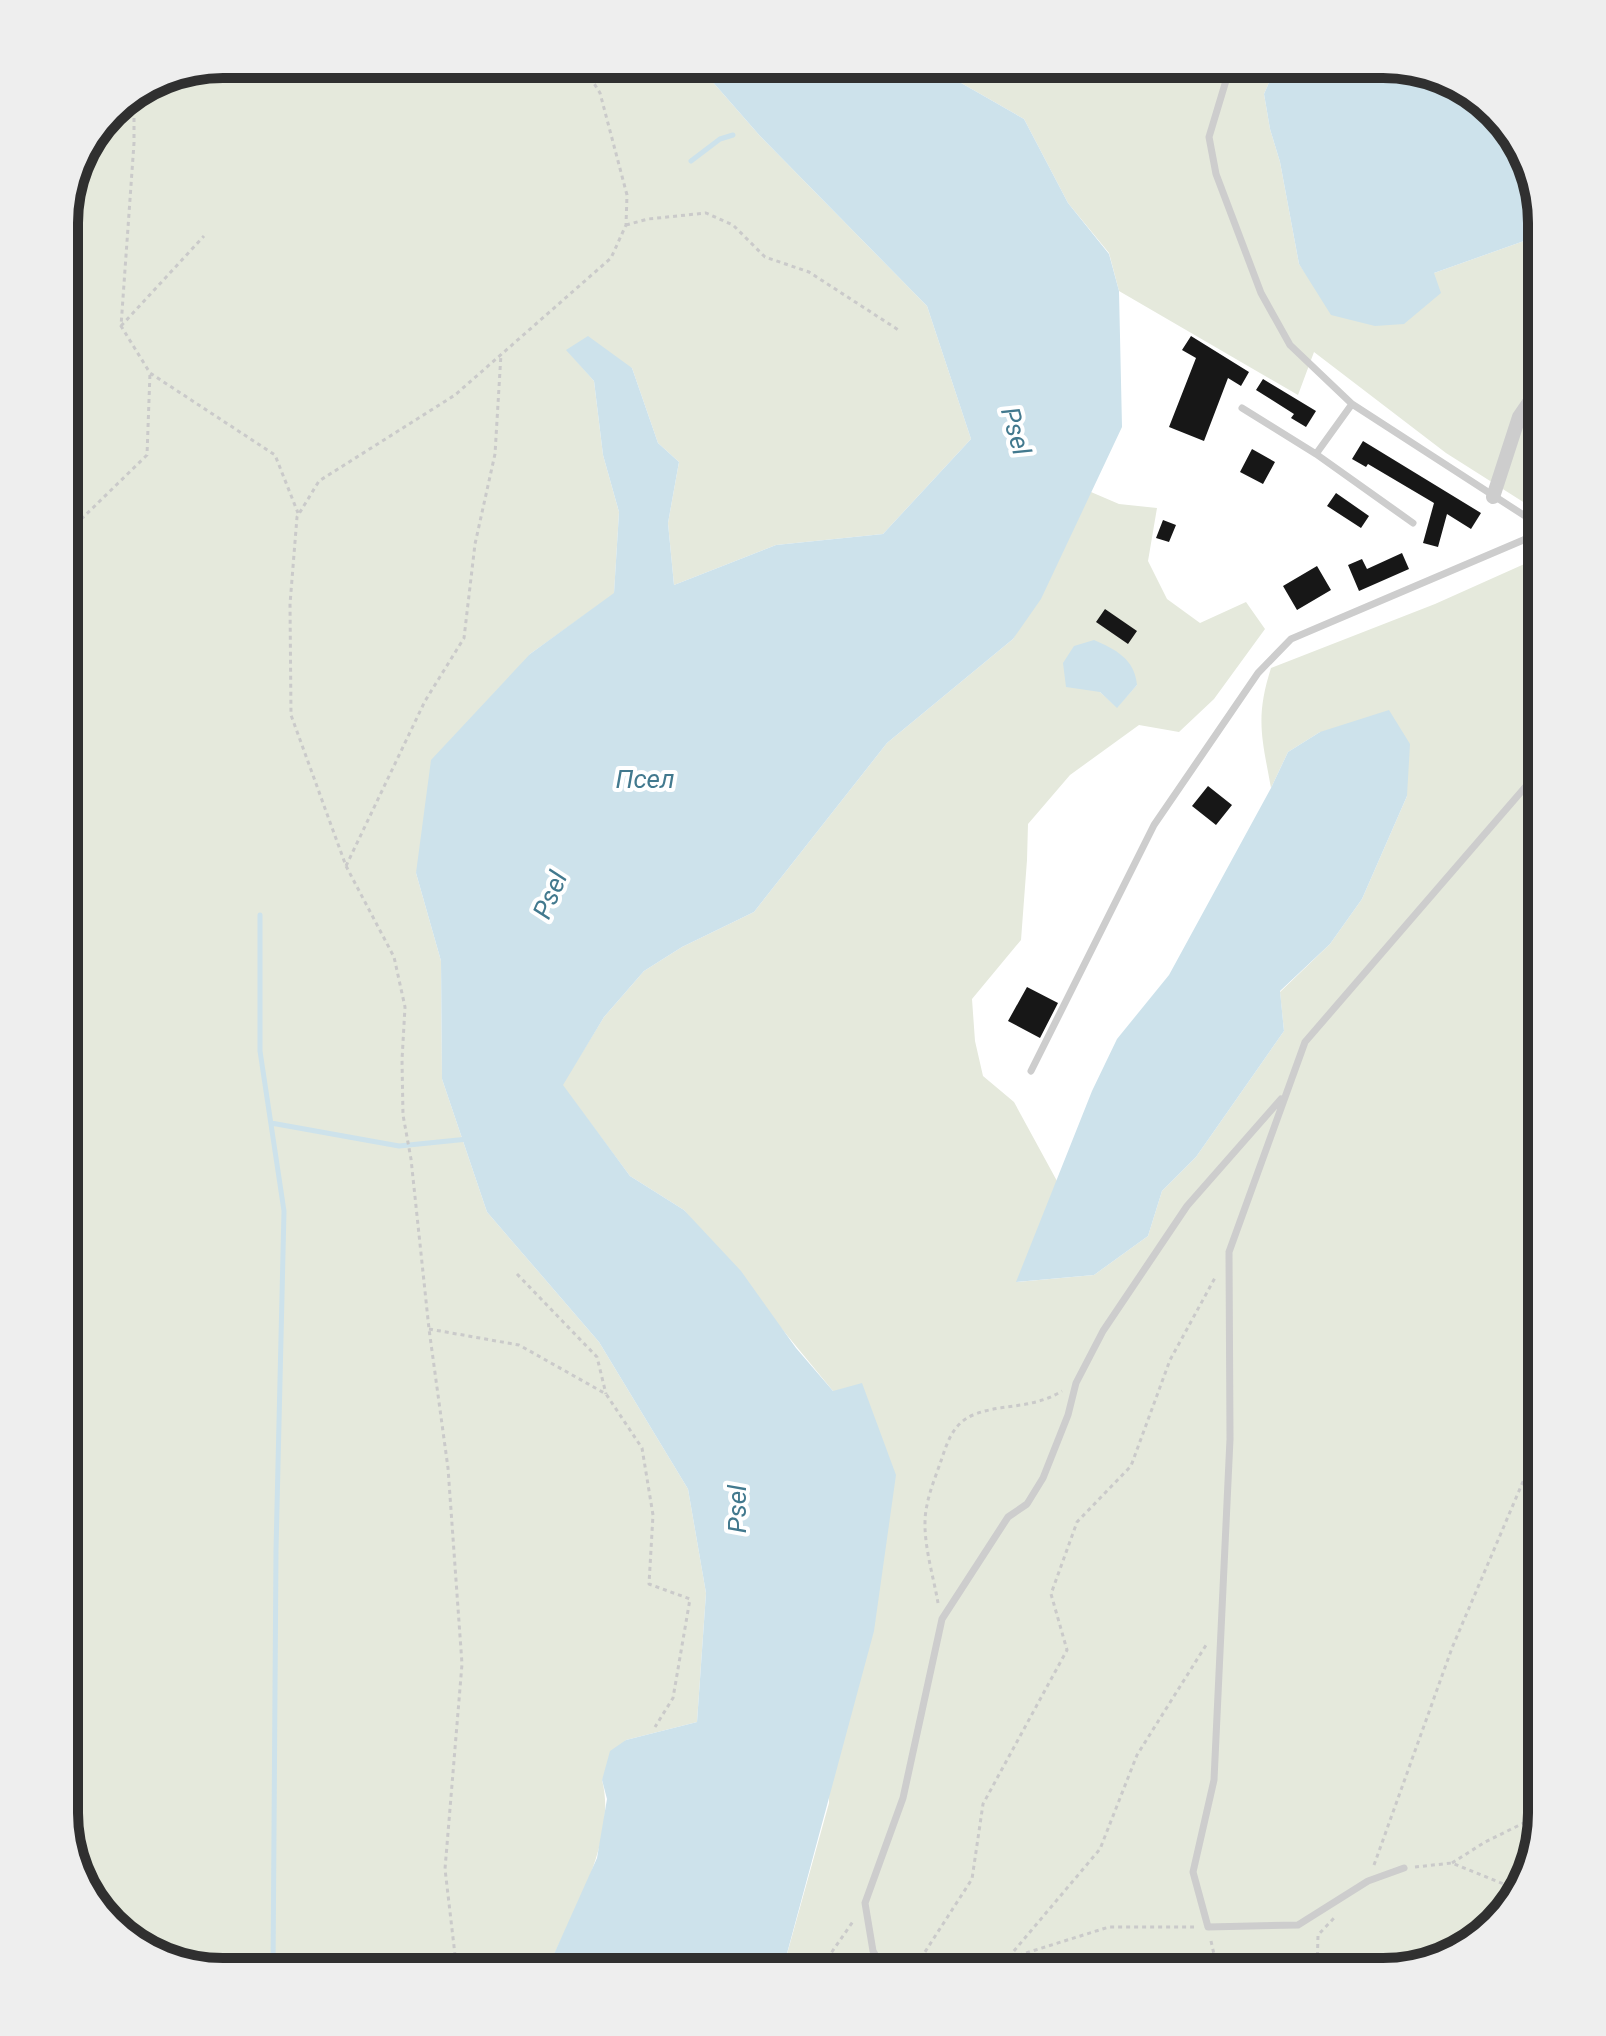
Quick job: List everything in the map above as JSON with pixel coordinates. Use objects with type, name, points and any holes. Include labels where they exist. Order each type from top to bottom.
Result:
[{"type":"street","points":[[1493,497],[1519,417],[1528,404]]},
{"type":"lane","points":[[1227,78],[1209,137],[1216,174],[1261,293],[1290,345],[1352,404],[1528,521]]},
{"type":"lane","points":[[1316,454],[1352,404]]},
{"type":"lane","points":[[1242,408],[1316,454],[1413,523]]},
{"type":"lane","points":[[1031,1071],[1154,825],[1258,673],[1291,639],[1528,536]]},
{"type":"lane","points":[[1404,1868],[1368,1881],[1298,1925],[1208,1927],[1193,1872],[1214,1780],[1230,1439],[1229,1252],[1305,1042],[1528,784]]},
{"type":"lane","points":[[877,1958],[873,1951],[865,1903],[903,1798],[942,1619],[1008,1517],[1027,1504],[1043,1478],[1068,1415],[1076,1383],[1103,1331],[1187,1206],[1286,1094]]},
{"type":"path","points":[[298,514],[319,481],[455,395],[611,258],[626,225],[627,195],[600,93],[591,78]]},
{"type":"path","points":[[134,108],[121,326],[150,373],[275,455],[298,514],[290,604],[291,715],[346,866],[394,957],[405,1007],[403,1115],[448,1468],[462,1664],[445,1869],[455,1958]]},
{"type":"path","points":[[626,225],[648,219],[706,213],[733,225],[765,257],[809,272],[900,331]]},
{"type":"path","points":[[121,326],[204,236]]},
{"type":"path","points":[[346,866],[425,701],[464,638],[475,544],[495,454],[501,353]]},
{"type":"path","points":[[78,522],[147,455],[150,373]]},
{"type":"path","points":[[921,1958],[972,1879],[983,1804],[1067,1650],[1051,1594],[1077,1522],[1131,1466],[1170,1360],[1229,1252]]},
{"type":"path","points":[[517,1274],[597,1357],[606,1394],[642,1448],[653,1515],[649,1584],[690,1599],[673,1698],[655,1727]]},
{"type":"path","points":[[429,1329],[519,1345],[606,1394]]},
{"type":"path","points":[[942,1619],[929,1557],[926,1507],[953,1431],[965,1419],[978,1413],[1051,1398],[1076,1383]]},
{"type":"path","points":[[1368,1881],[1452,1648],[1528,1470]]},
{"type":"path","points":[[1008,1958],[1100,1849],[1137,1755],[1221,1622]]},
{"type":"path","points":[[1404,1868],[1452,1863],[1528,1821]]},
{"type":"path","points":[[1452,1863],[1509,1886]]},
{"type":"path","points":[[828,1958],[865,1903]]},
{"type":"path","points":[[1317,1958],[1318,1935],[1338,1913]]},
{"type":"path","points":[[1008,1958],[1109,1927],[1208,1927],[1215,1958]]},
{"type":"shaded area","points":[[214,78],[709,78],[760,136],[927,306],[971,439],[883,534],[776,545],[674,585],[668,523],[679,462],[658,443],[632,368],[567,350],[594,381],[603,455],[619,512],[614,594],[530,654],[416,873],[441,961],[442,1079],[487,1212],[599,1342],[688,1489],[706,1593],[697,1722],[626,1740],[602,1780],[605,1803],[603,1828],[598,1853],[552,1958],[204,1957],[159,1943],[127,1922],[97,1886],[83,1851],[78,1813],[78,214],[83,185],[93,159],[114,127],[150,97],[185,83]]},
{"type":"shaded area","points":[[952,78],[1271,78],[1264,94],[1270,129],[1280,162],[1299,264],[1315,287],[1434,273],[1524,241],[1528,254],[1528,505],[1446,453],[1314,352],[1298,395],[1119,291],[1109,253],[1068,203],[1024,119]]},
{"type":"shaded area","points":[[1091,492],[1119,504],[1157,508],[1148,561],[1167,599],[1200,623],[1246,602],[1265,629],[1214,699],[1179,732],[1139,725],[1070,775],[1028,824],[1021,940],[972,999],[975,1041],[983,1076],[1014,1102],[1057,1181],[1017,1282],[1094,1275],[1148,1236],[1162,1191],[1196,1157],[1284,1031],[1280,992],[1330,944],[1362,899],[1407,796],[1320,732],[1288,752],[1271,788],[1262,715],[1271,668],[1435,604],[1528,562],[1527,1832],[1509,1886],[1479,1922],[1447,1943],[1411,1955],[1383,1958],[786,1958],[829,1803],[833,1391],[684,1210],[630,1176],[562,1085],[604,1017],[644,971],[682,947],[754,912],[887,743],[1013,639]],"holes":[[[1137,685],[1117,707],[1100,692]]]},
{"type":"water","name":"Псел","points":[[709,78],[952,78],[1024,119],[1068,203],[1109,254],[1119,291],[1122,427],[1041,599],[1013,639],[887,743],[754,912],[682,947],[644,971],[604,1017],[563,1085],[630,1176],[684,1210],[741,1271],[796,1348],[833,1391],[862,1383],[896,1475],[874,1631],[786,1958],[552,1958],[597,1858],[607,1799],[602,1780],[610,1751],[626,1740],[697,1722],[706,1593],[688,1489],[599,1342],[487,1212],[442,1079],[441,961],[416,873],[431,760],[530,654],[614,593],[619,512],[603,455],[594,381],[566,350],[588,336],[632,368],[658,443],[679,462],[668,523],[674,585],[776,545],[883,534],[971,439],[927,306],[760,136]]},
{"type":"water","points":[[1271,78],[1392,78],[1421,83],[1456,97],[1492,127],[1513,159],[1527,204],[1528,254],[1524,241],[1434,273],[1441,293],[1404,324],[1375,326],[1331,315],[1299,264],[1264,94]]},
{"type":"water","points":[[1094,640],[1123,656],[1135,676],[1137,685],[1117,708],[1100,692],[1066,687],[1063,663],[1074,646]]},
{"type":"water","points":[[1389,710],[1410,744],[1407,796],[1362,899],[1330,944],[1280,991],[1284,1031],[1196,1157],[1162,1191],[1148,1236],[1094,1275],[1016,1282],[1092,1091],[1117,1039],[1169,975],[1288,752],[1320,732]]},
{"type":"building","points":[[1191,336],[1249,372],[1241,386],[1228,378],[1204,441],[1169,427],[1196,358],[1182,350]]},
{"type":"building","points":[[1263,379],[1316,411],[1306,427],[1291,418],[1294,414],[1256,390]]},
{"type":"building","points":[[1363,441],[1481,513],[1471,529],[1447,514],[1438,547],[1423,543],[1434,503],[1368,464],[1366,467],[1352,459]]},
{"type":"building","points":[[1252,449],[1275,462],[1263,484],[1240,472]]},
{"type":"building","points":[[1336,493],[1369,516],[1361,528],[1327,506]]},
{"type":"building","points":[[1163,520],[1176,525],[1169,542],[1156,538]]},
{"type":"building","points":[[1402,553],[1409,569],[1359,591],[1348,565],[1362,559],[1367,569]]},
{"type":"building","points":[[1317,566],[1331,590],[1297,610],[1283,586]]},
{"type":"building","points":[[1105,609],[1137,631],[1128,644],[1096,622]]},
{"type":"building","points":[[1208,786],[1232,805],[1216,825],[1192,806]]},
{"type":"building","points":[[1027,987],[1058,1003],[1040,1038],[1008,1021]]},
{"type":"waterway","points":[[691,161],[720,139],[733,135]]},
{"type":"waterway","points":[[260,915],[260,1051],[284,1211],[276,1550],[273,1958]]},
{"type":"waterway","points":[[271,1123],[399,1146],[468,1139]]},
{"type":"water label","name":"Psel","points":[[1016,431]]},
{"type":"water label","name":"Psel","points":[[550,895]]},
{"type":"water label","name":"Psel","points":[[737,1509]]}]
